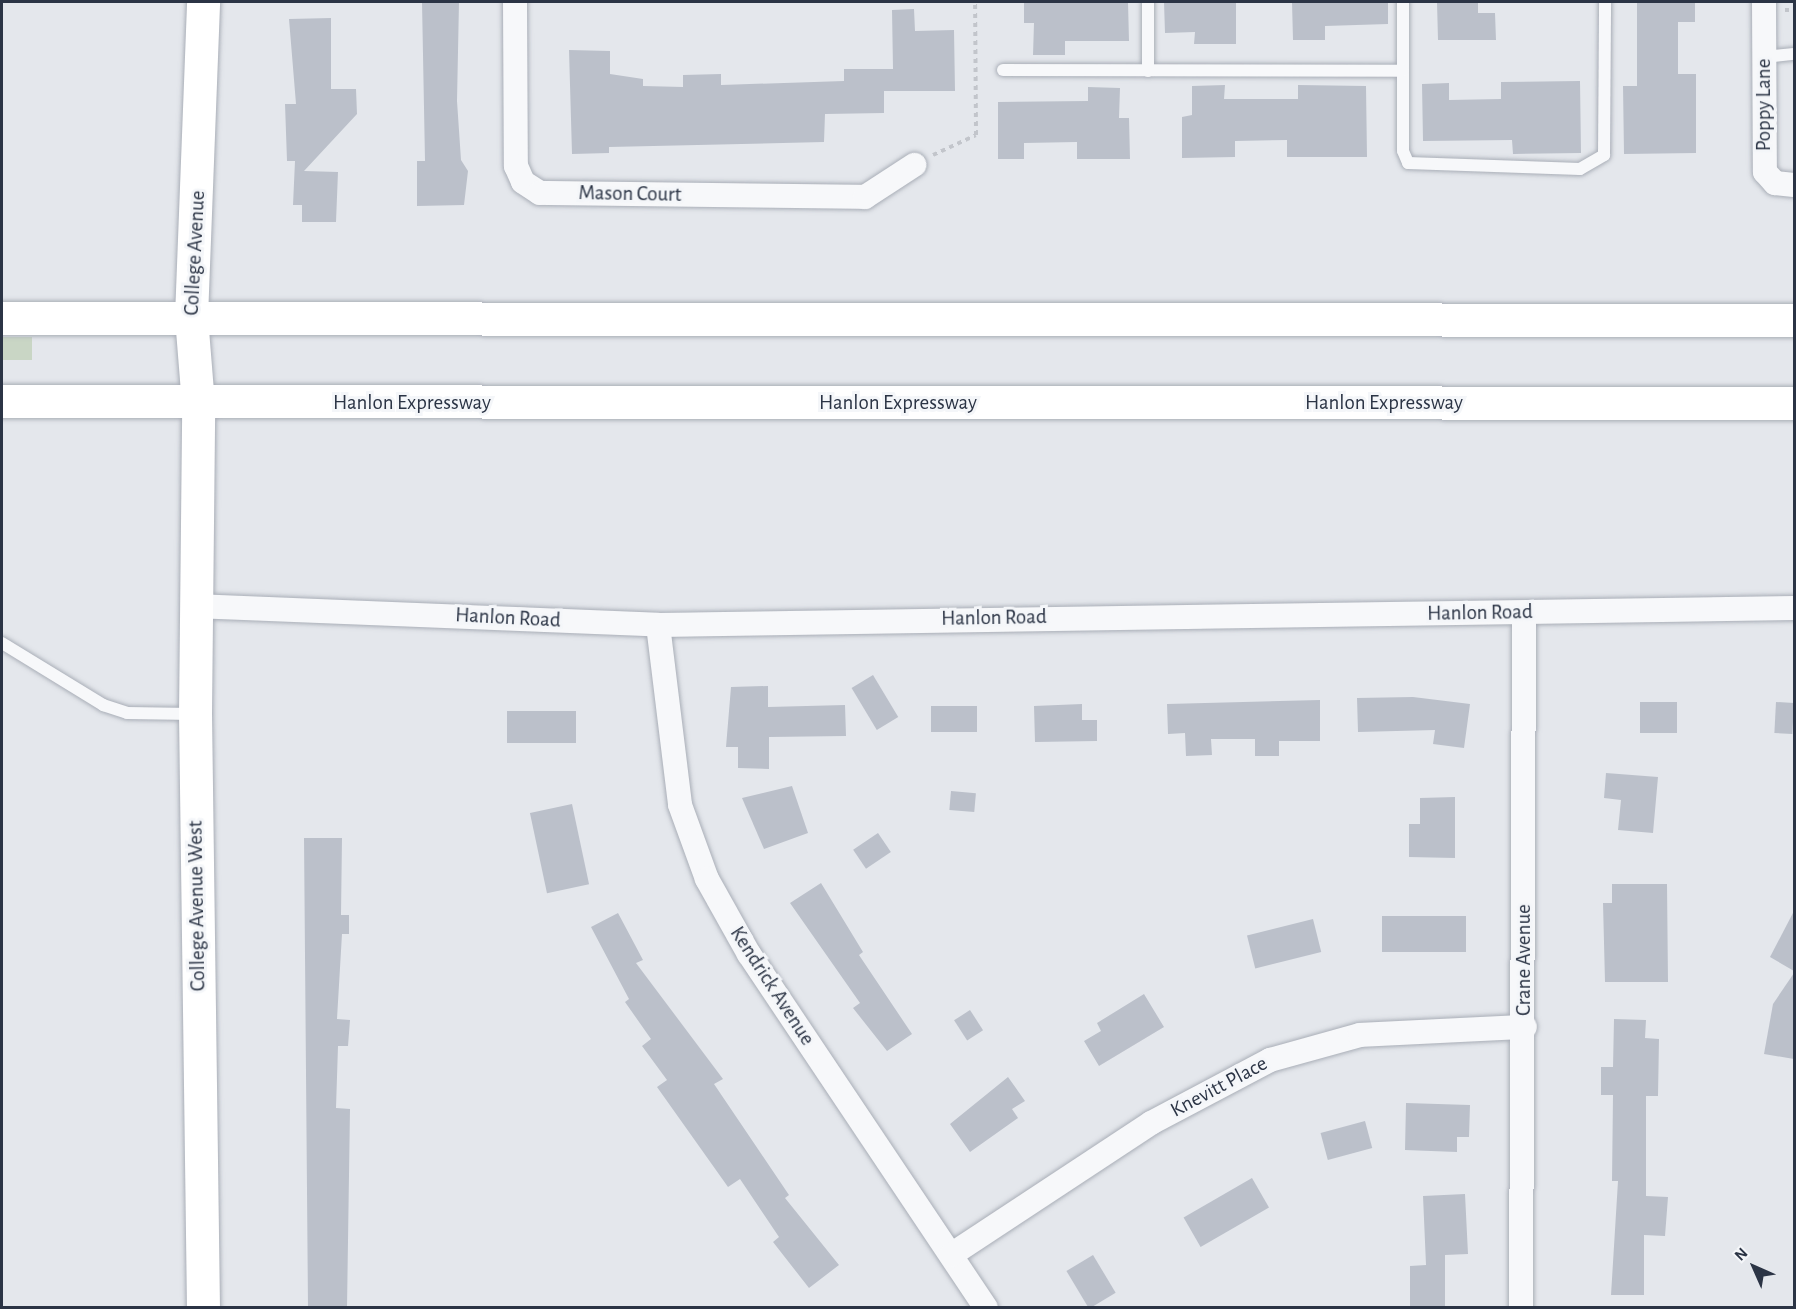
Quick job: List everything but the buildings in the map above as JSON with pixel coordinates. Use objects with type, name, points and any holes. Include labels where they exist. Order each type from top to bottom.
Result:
[{"type":"main road","name":"College Avenue","points":[[195,504],[198,404],[191,317],[203,2]]},
{"type":"main road","points":[[2,318],[1794,320]]},
{"type":"main road","name":"Hanlon Expressway","points":[[2,401],[198,404],[1794,403]]},
{"type":"main road","name":"College Avenue West","points":[[195,504],[195,714],[203,1308]]},
{"type":"street","name":"Mason Court","points":[[515,2],[516,166],[523,182],[540,194],[865,197],[914,165]]},
{"type":"street","name":"Poppy Lane","points":[[1764,2],[1765,172],[1775,183],[1794,185]]},
{"type":"street","name":"Hanlon Road","points":[[194,606],[658,625],[1794,608]]},
{"type":"street","name":"Crane Avenue","points":[[1521,1308],[1525,1027],[1524,613]]},
{"type":"street","name":"Kendrick Avenue","points":[[658,625],[680,805],[706,879],[748,954],[986,1308]]},
{"type":"street","name":"Knevitt Place","points":[[951,1255],[1151,1123],[1270,1060],[1360,1035],[1525,1027]]},
{"type":"lane","points":[[1148,2],[1148,70]]},
{"type":"lane","points":[[1403,2],[1402,151],[1414,167],[1589,167],[1604,155],[1605,2]]},
{"type":"lane","points":[[1764,57],[1794,54]]},
{"type":"lane","points":[[1003,70],[1403,71]]},
{"type":"lane","points":[[2,643],[103,705],[127,713],[195,714]]},
{"type":"path","points":[[914,165],[976,135],[975,2]]},
{"type":"green space","points":[[2,337],[32,337],[32,360],[2,360]]}]
